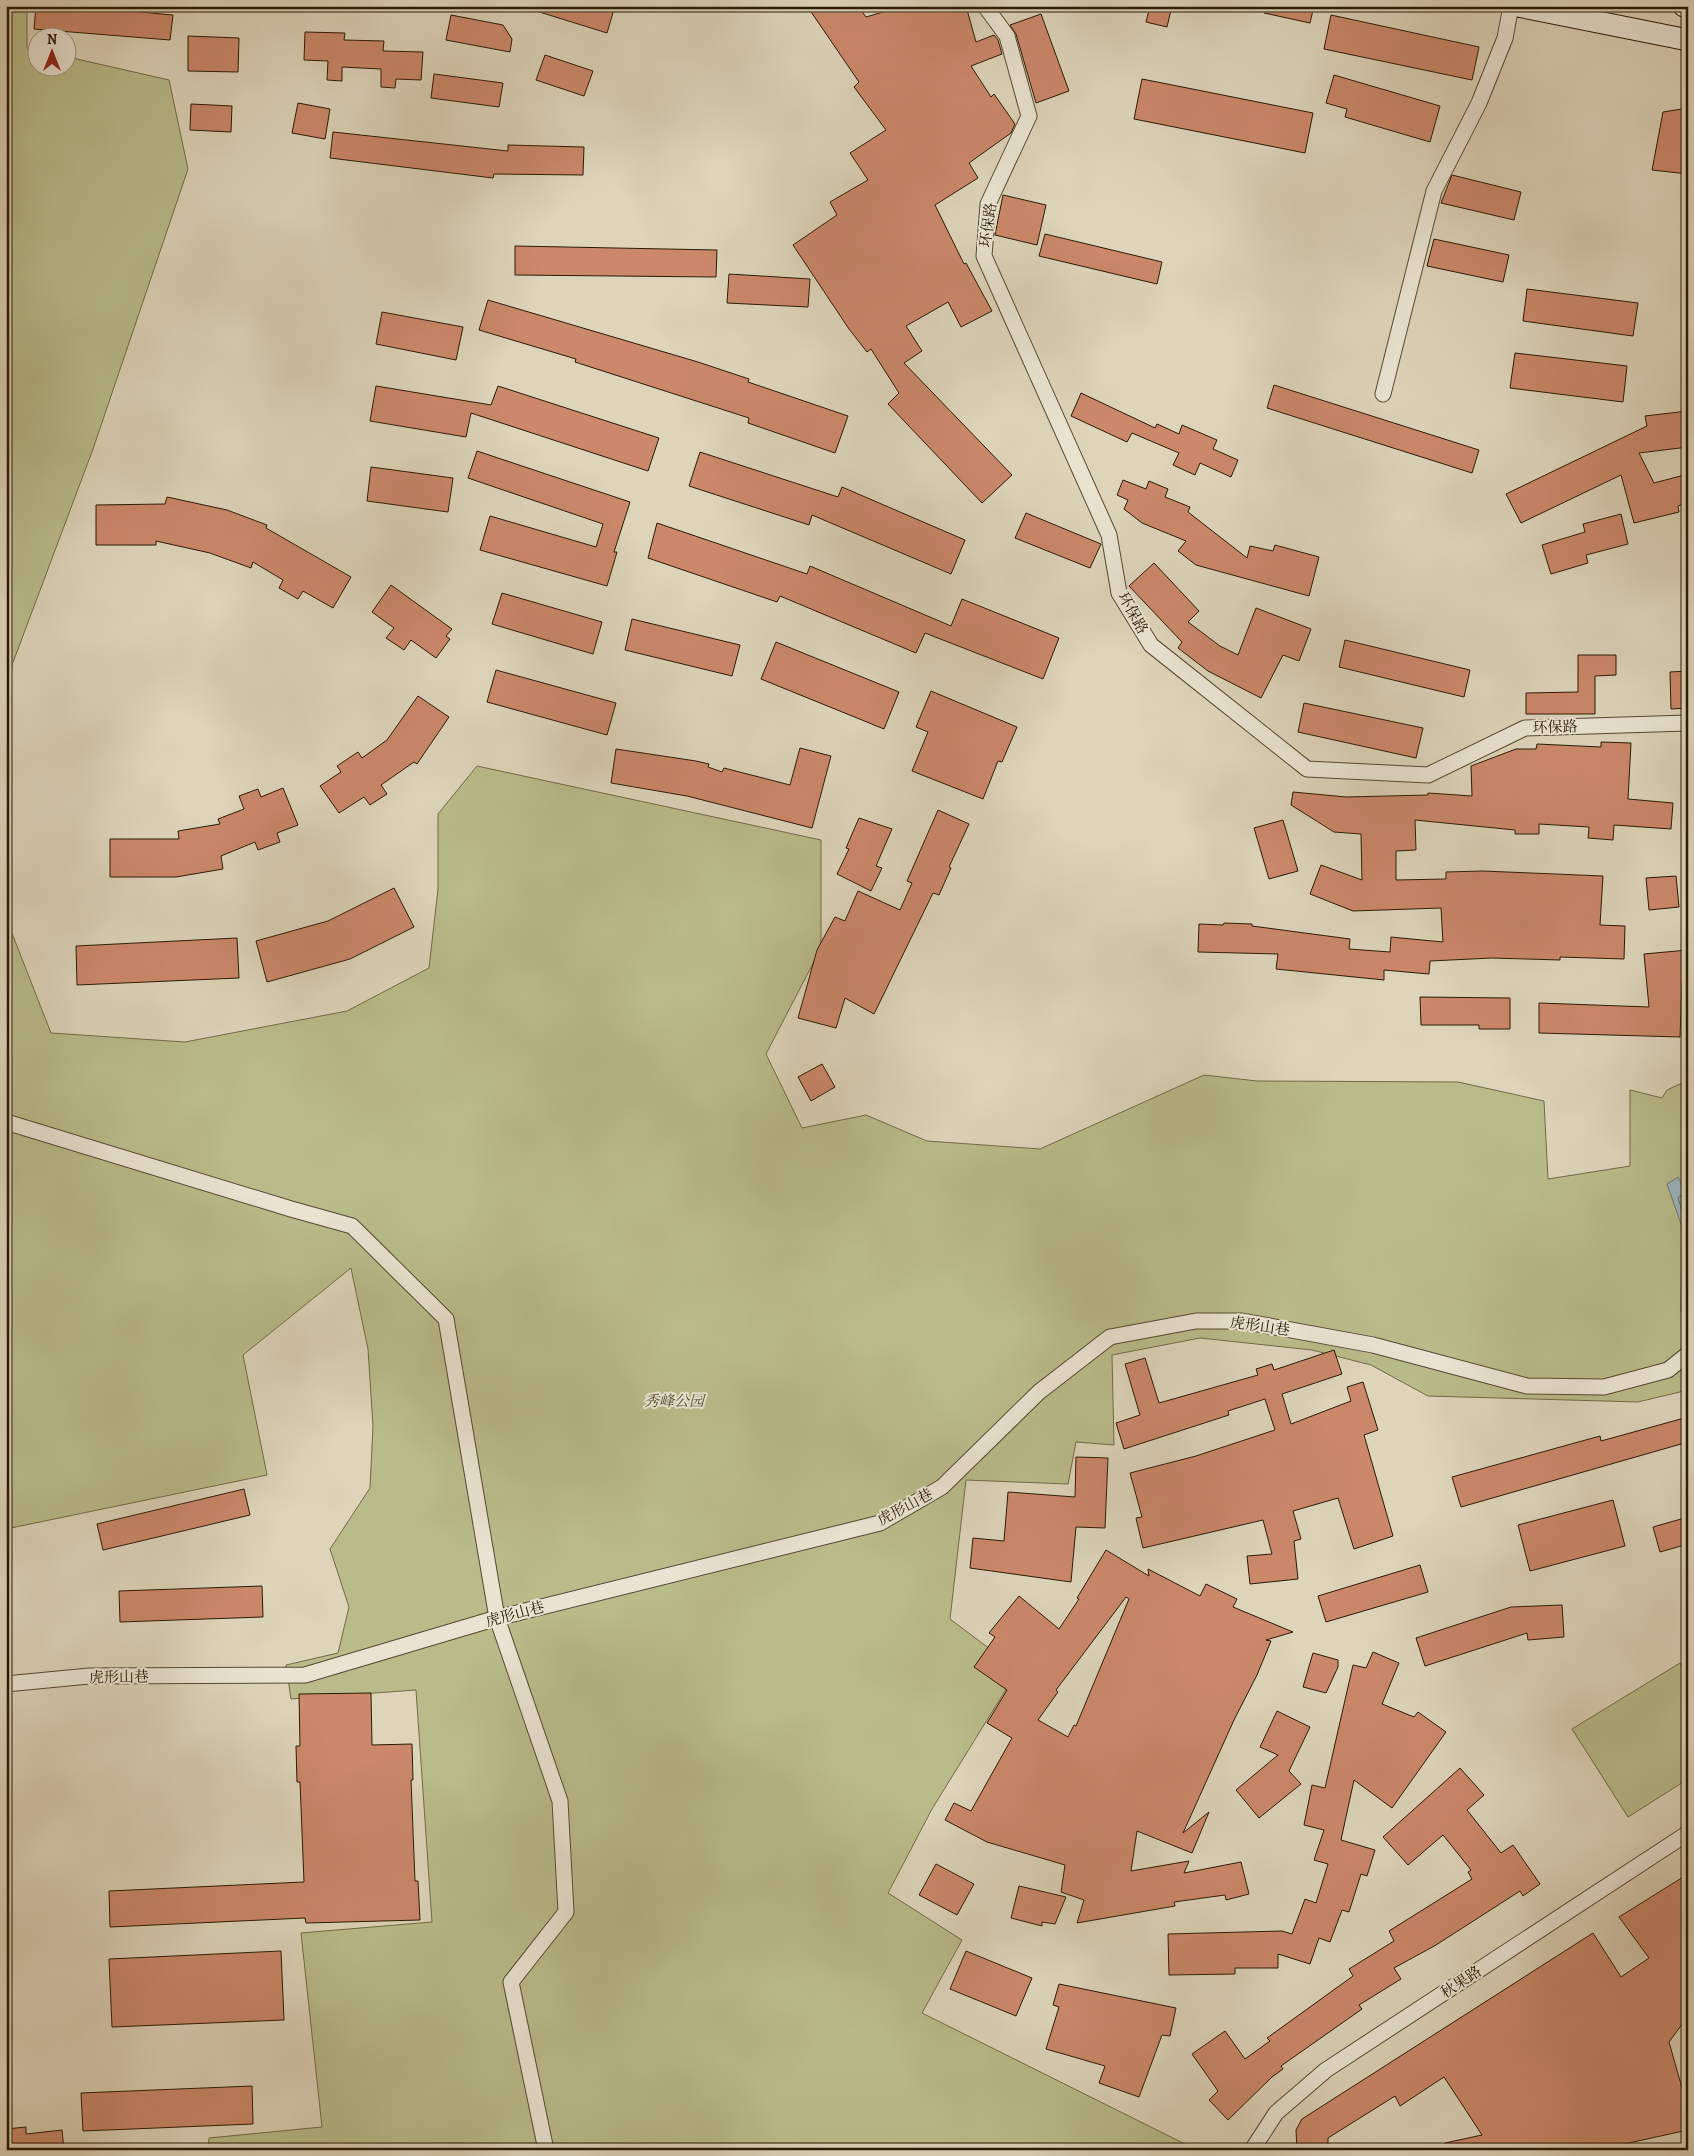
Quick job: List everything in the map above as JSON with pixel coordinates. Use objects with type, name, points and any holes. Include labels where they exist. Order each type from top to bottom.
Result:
[{"type":"main road","points":[[1518,6],[1688,40]]},
{"type":"street","name":"环保路","points":[[985,6],[1007,36],[1029,116],[988,204],[984,256],[1108,535],[1119,593],[1151,645],[1307,769],[1428,775],[1525,728],[1688,723]]},
{"type":"street","points":[[1383,394],[1434,191],[1480,103],[1505,38],[1511,6]]},
{"type":"street","points":[[6,1122],[352,1226],[446,1319],[497,1618],[560,1801],[566,1912],[511,1982],[546,2150]]},
{"type":"street","name":"虎形山巷","points":[[6,1684],[89,1676],[305,1675],[497,1618],[880,1523],[942,1487],[1039,1392],[1110,1337],[1196,1321],[1242,1321],[1373,1345],[1527,1386],[1604,1387],[1668,1370],[1688,1354]]},
{"type":"street","name":"秋果路","points":[[1252,2150],[1276,2113],[1326,2070],[1688,1833]]},
{"type":"green space","points":[[6,6],[27,6],[28,78],[78,78],[78,59],[169,80],[188,169],[93,449],[6,681]]},
{"type":"green space","name":"秀峰公园","points":[[477,766],[821,840],[821,948],[766,1054],[802,1128],[866,1115],[927,1141],[1040,1149],[1204,1075],[1257,1081],[1458,1082],[1544,1101],[1548,1179],[1630,1166],[1630,1090],[1662,1098],[1667,1090],[1688,1080],[1688,1390],[1638,1402],[1428,1396],[1371,1365],[1312,1350],[1200,1338],[1112,1355],[1114,1445],[1076,1442],[1068,1484],[966,1480],[950,1619],[1018,1670],[932,1809],[888,1893],[962,1940],[922,2013],[1197,2150],[208,2150],[209,2138],[322,2127],[301,1933],[432,1922],[416,1690],[291,1699],[286,1665],[338,1653],[349,1607],[330,1549],[370,1488],[373,1426],[368,1349],[351,1268],[243,1355],[267,1475],[6,1529],[6,918],[51,1033],[185,1042],[347,1011],[429,968],[438,889],[438,814]]},
{"type":"green space","points":[[1680,1663],[1688,1675],[1688,1779],[1628,1817],[1572,1729]]},
{"type":"water","points":[[1678,1177],[1688,1198],[1688,1312],[1681,1312],[1682,1227],[1667,1184]]},
{"type":"building","points":[[36,6],[73,6],[173,15],[170,40],[78,33],[78,28],[34,28]]},
{"type":"building","points":[[534,6],[615,6],[607,33],[533,10]]},
{"type":"building","points":[[807,6],[858,6],[866,17],[903,6],[966,6],[976,42],[994,35],[998,40],[1002,54],[971,66],[991,97],[994,94],[1015,124],[1011,133],[969,163],[978,178],[935,205],[964,264],[966,263],[992,311],[961,327],[948,302],[906,326],[922,351],[904,363],[1012,475],[982,503],[888,404],[899,393],[871,349],[867,352],[849,329],[793,245],[837,215],[830,202],[868,180],[850,153],[886,130],[854,87],[859,82]]},
{"type":"building","points":[[1150,6],[1172,6],[1167,27],[1146,22]]},
{"type":"building","points":[[1265,6],[1314,6],[1310,23],[1264,13]]},
{"type":"building","points":[[1041,14],[1069,91],[1036,103],[1016,34],[1010,25]]},
{"type":"building","points":[[451,15],[503,25],[512,39],[510,52],[446,40]]},
{"type":"building","points":[[1331,15],[1479,47],[1472,80],[1324,49]]},
{"type":"building","points":[[305,32],[345,33],[344,40],[384,41],[383,51],[423,52],[421,80],[396,79],[395,88],[381,87],[381,69],[342,67],[342,81],[327,80],[328,61],[304,60]]},
{"type":"building","points":[[188,36],[239,38],[238,72],[188,71]]},
{"type":"building","points":[[545,55],[593,71],[584,96],[536,80]]},
{"type":"building","points":[[434,74],[503,83],[499,107],[431,98]]},
{"type":"building","points":[[1334,75],[1440,106],[1430,142],[1345,117],[1347,109],[1326,103]]},
{"type":"building","points":[[1142,79],[1313,113],[1305,153],[1134,119]]},
{"type":"building","points":[[298,103],[330,109],[325,139],[292,133]]},
{"type":"building","points":[[191,104],[232,106],[231,132],[190,130]]},
{"type":"building","points":[[1688,108],[1688,174],[1652,170],[1663,112]]},
{"type":"building","points":[[333,132],[508,151],[508,145],[584,147],[583,175],[494,174],[493,178],[330,158]]},
{"type":"building","points":[[1452,175],[1521,192],[1514,220],[1441,203]]},
{"type":"building","points":[[1003,195],[1046,205],[1037,245],[995,235]]},
{"type":"building","points":[[1045,234],[1162,262],[1157,284],[1039,256]]},
{"type":"building","points":[[1434,239],[1509,255],[1503,282],[1427,266]]},
{"type":"building","points":[[515,246],[717,250],[716,277],[515,275]]},
{"type":"building","points":[[729,274],[810,279],[808,307],[727,303]]},
{"type":"building","points":[[1527,289],[1638,303],[1633,336],[1523,321]]},
{"type":"building","points":[[488,300],[698,362],[749,379],[748,382],[848,416],[835,453],[748,423],[749,418],[575,362],[576,359],[479,330]]},
{"type":"building","points":[[382,312],[463,327],[456,360],[376,344]]},
{"type":"building","points":[[1515,353],[1627,366],[1623,402],[1510,388]]},
{"type":"building","points":[[1274,385],[1479,450],[1472,473],[1267,408]]},
{"type":"building","points":[[376,386],[491,405],[498,386],[659,438],[648,471],[471,413],[466,437],[370,421]]},
{"type":"building","points":[[1081,393],[1155,428],[1157,424],[1179,434],[1182,425],[1217,440],[1213,449],[1238,460],[1231,477],[1200,463],[1195,475],[1173,465],[1179,453],[1132,433],[1127,442],[1071,416]]},
{"type":"building","points":[[1688,411],[1688,447],[1639,453],[1654,483],[1688,474],[1688,503],[1678,506],[1679,512],[1634,523],[1621,475],[1521,523],[1506,494],[1647,426],[1645,416]]},
{"type":"building","points":[[477,451],[630,502],[614,552],[617,552],[607,586],[480,550],[490,516],[596,547],[603,524],[468,478]]},
{"type":"building","points":[[700,452],[838,497],[842,487],[965,540],[951,574],[812,515],[809,525],[689,486]]},
{"type":"building","points":[[371,467],[453,478],[448,512],[367,501]]},
{"type":"building","points":[[1123,480],[1146,489],[1149,481],[1168,489],[1165,497],[1190,507],[1188,512],[1247,558],[1250,546],[1273,551],[1275,545],[1319,557],[1309,596],[1196,565],[1178,551],[1186,541],[1142,523],[1124,509],[1128,500],[1117,495]]},
{"type":"building","points":[[167,497],[227,510],[267,525],[266,528],[351,577],[333,608],[303,591],[298,599],[279,588],[283,580],[253,562],[251,568],[210,553],[156,541],[156,545],[96,545],[96,505],[165,504]]},
{"type":"building","points":[[1026,513],[1101,544],[1090,568],[1015,538]]},
{"type":"building","points":[[1621,514],[1628,544],[1586,555],[1588,563],[1551,574],[1542,545],[1585,532],[1583,524]]},
{"type":"building","points":[[657,523],[807,574],[810,566],[951,626],[962,599],[1059,638],[1043,679],[925,633],[916,653],[780,596],[777,602],[648,558]]},
{"type":"building","points":[[1154,563],[1199,611],[1188,622],[1220,646],[1238,655],[1256,608],[1311,629],[1299,661],[1283,655],[1261,698],[1208,671],[1178,648],[1182,642],[1129,586]]},
{"type":"building","points":[[391,585],[452,629],[446,636],[450,639],[436,658],[411,640],[404,650],[386,638],[394,628],[372,612]]},
{"type":"building","points":[[502,593],[602,622],[593,654],[492,624]]},
{"type":"building","points":[[632,619],[740,645],[732,676],[625,650]]},
{"type":"building","points":[[1345,640],[1470,670],[1464,697],[1339,667]]},
{"type":"building","points":[[776,642],[899,692],[884,729],[761,679]]},
{"type":"building","points":[[1578,655],[1616,655],[1616,675],[1595,676],[1595,714],[1526,714],[1526,693],[1578,692]]},
{"type":"building","points":[[496,670],[616,703],[607,735],[487,702]]},
{"type":"building","points":[[1688,671],[1688,708],[1671,709],[1670,672]]},
{"type":"building","points":[[931,691],[1017,727],[1002,762],[998,761],[983,799],[912,771],[928,732],[916,727]]},
{"type":"building","points":[[418,696],[449,717],[417,764],[414,762],[381,785],[387,794],[370,805],[364,797],[339,813],[320,786],[341,772],[337,766],[358,752],[362,758],[387,740]]},
{"type":"building","points":[[1304,703],[1423,728],[1416,758],[1298,732]]},
{"type":"building","points":[[1601,742],[1631,743],[1628,799],[1673,803],[1671,829],[1614,825],[1613,840],[1588,838],[1589,827],[1539,824],[1539,834],[1515,834],[1515,830],[1415,820],[1416,850],[1396,851],[1396,880],[1446,879],[1446,872],[1483,871],[1603,876],[1600,925],[1625,926],[1624,959],[1560,957],[1560,960],[1492,958],[1430,961],[1429,974],[1384,970],[1384,980],[1276,969],[1278,954],[1198,952],[1199,924],[1252,924],[1252,926],[1350,939],[1349,949],[1390,952],[1391,937],[1443,942],[1441,908],[1353,911],[1310,894],[1321,865],[1362,880],[1361,834],[1334,832],[1291,805],[1293,792],[1346,797],[1428,795],[1428,793],[1472,796],[1471,766],[1516,749],[1536,749],[1537,744],[1601,747]]},
{"type":"building","points":[[800,748],[831,756],[812,828],[687,796],[611,783],[616,749],[696,761],[709,764],[708,767],[722,772],[724,768],[790,785]]},
{"type":"building","points":[[283,788],[298,825],[277,833],[280,842],[258,850],[255,842],[221,856],[223,869],[176,877],[110,877],[110,839],[179,839],[178,831],[220,824],[218,819],[244,809],[239,796],[258,789],[261,797]]},
{"type":"building","points":[[938,810],[969,824],[949,867],[951,868],[939,895],[933,893],[874,1014],[845,998],[836,1028],[798,1018],[817,950],[835,917],[845,921],[858,891],[900,910],[912,883],[907,881]]},
{"type":"building","points":[[859,818],[892,829],[876,866],[882,868],[871,891],[837,874],[849,849],[846,848]]},
{"type":"building","points":[[1283,820],[1298,871],[1269,879],[1254,828]]},
{"type":"building","points":[[1676,876],[1679,907],[1649,910],[1646,878]]},
{"type":"building","points":[[394,888],[414,927],[350,959],[267,982],[256,941],[328,921]]},
{"type":"building","points":[[237,938],[239,978],[77,985],[76,946]]},
{"type":"building","points":[[1688,950],[1688,981],[1682,981],[1680,1037],[1539,1033],[1539,1003],[1649,1007],[1644,954]]},
{"type":"building","points":[[1420,997],[1510,998],[1510,1029],[1479,1029],[1479,1025],[1421,1025]]},
{"type":"building","points":[[822,1064],[835,1087],[811,1101],[798,1077]]},
{"type":"building","points":[[1334,1350],[1342,1374],[1282,1394],[1291,1424],[1351,1401],[1347,1387],[1363,1382],[1378,1430],[1364,1435],[1393,1536],[1354,1549],[1338,1498],[1293,1511],[1301,1539],[1294,1541],[1298,1579],[1250,1584],[1247,1556],[1272,1554],[1263,1520],[1143,1548],[1136,1518],[1142,1517],[1130,1473],[1196,1456],[1275,1430],[1265,1399],[1228,1411],[1229,1415],[1124,1449],[1116,1423],[1140,1415],[1125,1364],[1145,1358],[1159,1403],[1258,1375],[1256,1369],[1272,1364],[1274,1370]]},
{"type":"building","points":[[1688,1417],[1688,1442],[1461,1507],[1452,1477],[1600,1436],[1601,1441]]},
{"type":"building","points":[[1076,1457],[1108,1458],[1105,1528],[1076,1527],[1071,1582],[970,1568],[973,1538],[1004,1541],[1008,1492],[1075,1497]]},
{"type":"building","points":[[244,1489],[250,1515],[103,1550],[97,1524]]},
{"type":"building","points":[[1613,1500],[1625,1546],[1530,1571],[1518,1525]]},
{"type":"building","points":[[1688,1517],[1688,1544],[1660,1552],[1653,1527]]},
{"type":"building","points":[[1106,1550],[1149,1576],[1148,1569],[1200,1596],[1206,1584],[1237,1599],[1233,1607],[1293,1632],[1266,1640],[1271,1641],[1257,1675],[1234,1720],[1183,1833],[1209,1812],[1192,1853],[1137,1831],[1131,1871],[1189,1861],[1184,1873],[1241,1862],[1249,1894],[1226,1900],[1225,1895],[1174,1902],[1175,1906],[1077,1923],[1084,1900],[1061,1892],[1065,1865],[987,1842],[945,1820],[954,1803],[971,1811],[1012,1738],[987,1723],[1007,1690],[974,1667],[995,1637],[989,1633],[1019,1596],[1059,1629],[1079,1599],[1077,1598]],"holes":[[[1126,1597],[1129,1599],[1076,1726],[1074,1725],[1068,1737],[1038,1720],[1058,1692],[1056,1690]]]},
{"type":"building","points":[[1420,1565],[1428,1592],[1326,1622],[1318,1596]]},
{"type":"building","points":[[262,1586],[263,1617],[120,1622],[119,1591]]},
{"type":"building","points":[[1562,1605],[1564,1637],[1528,1640],[1527,1633],[1425,1666],[1416,1638],[1511,1607]]},
{"type":"building","points":[[1373,1652],[1399,1663],[1382,1704],[1414,1717],[1418,1712],[1446,1732],[1392,1808],[1354,1780],[1341,1840],[1375,1850],[1367,1876],[1361,1874],[1349,1912],[1342,1910],[1330,1942],[1319,1938],[1310,1964],[1278,1954],[1278,1968],[1235,1968],[1235,1974],[1169,1975],[1168,1934],[1282,1931],[1292,1934],[1305,1899],[1316,1903],[1328,1864],[1314,1860],[1324,1830],[1304,1825],[1312,1785],[1325,1788],[1353,1665],[1366,1668]]},
{"type":"building","points":[[1313,1653],[1338,1660],[1338,1667],[1326,1693],[1303,1687]]},
{"type":"building","points":[[371,1693],[372,1745],[412,1744],[413,1780],[411,1780],[415,1881],[418,1881],[420,1920],[306,1923],[305,1918],[110,1927],[109,1891],[304,1882],[300,1782],[297,1782],[296,1746],[300,1746],[299,1694]]},
{"type":"building","points":[[1277,1711],[1310,1727],[1289,1771],[1301,1784],[1259,1818],[1236,1790],[1278,1755],[1260,1747]]},
{"type":"building","points":[[1460,1768],[1484,1795],[1467,1810],[1501,1853],[1513,1845],[1540,1884],[1523,1896],[1520,1891],[1436,1945],[1394,1968],[1401,1979],[1359,2005],[1362,2009],[1281,2066],[1283,2069],[1272,2077],[1228,2120],[1209,2100],[1218,2091],[1192,2054],[1225,2031],[1245,2059],[1270,2041],[1267,2038],[1353,1976],[1349,1969],[1394,1941],[1389,1931],[1472,1879],[1468,1872],[1471,1870],[1443,1835],[1408,1865],[1383,1837]]},
{"type":"building","points":[[936,1864],[974,1884],[957,1915],[919,1895]]},
{"type":"building","points":[[1688,1874],[1688,2016],[1669,2042],[1684,2095],[1688,2094],[1688,2130],[1597,2150],[1445,2150],[1445,2143],[1482,2135],[1444,2077],[1400,2106],[1395,2096],[1328,2138],[1328,2150],[1297,2150],[1296,2130],[1302,2119],[1593,1933],[1621,1977],[1649,1958],[1619,1917]]},
{"type":"building","points":[[1019,1886],[1066,1897],[1055,1924],[1042,1922],[1042,1926],[1011,1918]]},
{"type":"building","points":[[281,1951],[284,2020],[112,2027],[109,1959]]},
{"type":"building","points":[[966,1951],[1032,1978],[1016,2016],[950,1989]]},
{"type":"building","points":[[1059,1984],[1176,2008],[1170,2036],[1162,2035],[1139,2097],[1099,2083],[1105,2066],[1046,2049],[1059,2007],[1053,2005]]},
{"type":"building","points":[[252,2086],[253,2124],[83,2131],[81,2093]]},
{"type":"building","points":[[26,2127],[26,2134],[62,2130],[64,2150],[6,2150],[6,2129]]}]
